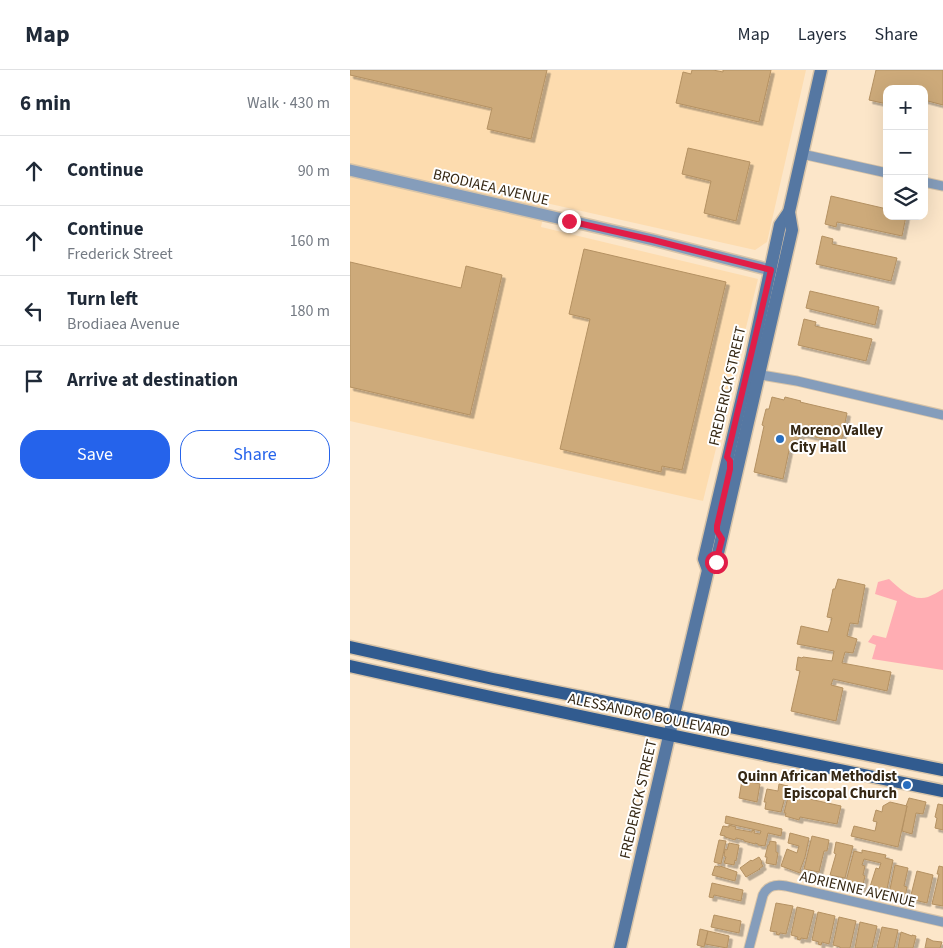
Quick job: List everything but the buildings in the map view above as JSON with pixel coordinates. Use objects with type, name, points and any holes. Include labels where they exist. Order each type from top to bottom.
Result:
[{"type":"main road","name":"FREDERICK STREET","points":[[620,948],[708,570],[716,562],[722,539],[780,225],[789,212],[821,70]]},
{"type":"main road","name":"FREDERICK STREET","points":[[708,570],[704,558],[727,457],[753,373],[792,230],[789,212]]},
{"type":"main road","points":[[722,539],[717,531],[730,469],[730,461],[727,457]]},
{"type":"main road","name":"ALESSANDRO BOULEVARD","points":[[350,647],[493,679],[943,770]]},
{"type":"main road","name":"ALESSANDRO BOULEVARD","points":[[350,666],[669,736],[943,791]]},
{"type":"street","points":[[802,154],[883,172]]},
{"type":"street","name":"BRODIAEA AVENUE","points":[[350,170],[653,240],[771,270]]},
{"type":"street","points":[[928,183],[943,186]]},
{"type":"street","points":[[753,373],[797,381],[943,415]]},
{"type":"street","name":"ADRIENNE AVENUE","points":[[749,948],[761,899],[768,888],[774,885],[786,886],[943,922]]},
{"type":"shaded area","points":[[350,70],[806,70],[767,242],[755,250],[546,203],[541,227],[758,279],[703,501],[350,421]]},
{"type":"shaded area","points":[[889,579],[907,594],[917,598],[928,597],[943,589],[943,670],[872,659],[876,645],[868,642],[873,635],[886,638],[897,601],[875,594],[878,582]]},
{"type":"place","name":"Moreno Valley City Hall","points":[[780,439]]},
{"type":"place","name":"Quinn African Methodist Episcopal Church","points":[[907,785]]},
{"type":"route","points":[[569,221],[771,270],[727,457],[730,461],[730,469],[717,526],[717,531],[722,539],[716,562]]}]
